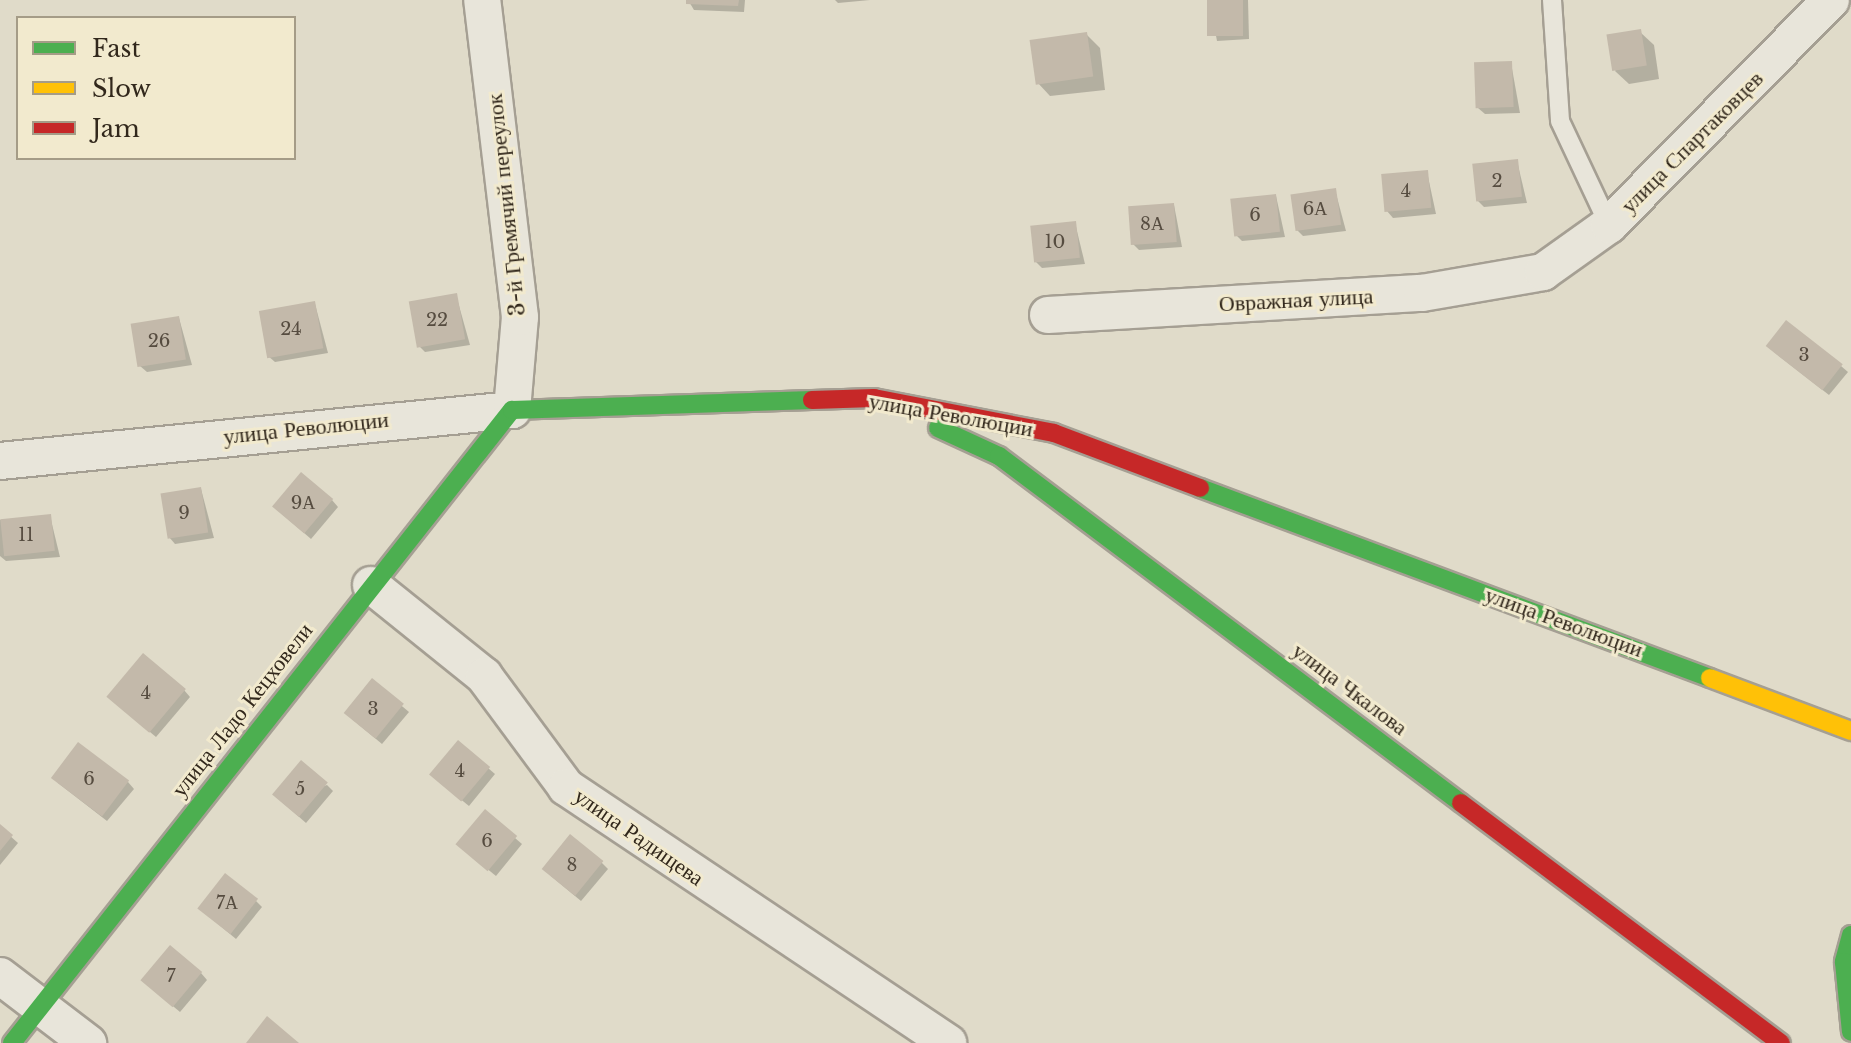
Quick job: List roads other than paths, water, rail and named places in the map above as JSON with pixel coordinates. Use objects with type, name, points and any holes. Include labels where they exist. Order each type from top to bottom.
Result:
[{"type":"main road","name":"улица Революции","points":[[512,410],[874,398],[1054,433],[1851,731]]},
{"type":"main road","name":"улица Чкалова","points":[[874,398],[999,456],[1781,1043]]},
{"type":"main road","name":"улица Ладо Кецховели","points":[[12,1043],[512,410]]},
{"type":"main road","points":[[1851,935],[1844,962],[1851,1032]]},
{"type":"street","name":"3-й Гремячий переулок","points":[[482,0],[520,317],[512,410]]},
{"type":"street","name":"улица Спартаковцев","points":[[1543,272],[1609,225],[1836,2]]},
{"type":"street","name":"Овражная улица","points":[[1048,315],[1422,293],[1543,272]]},
{"type":"street","name":"улица Революции","points":[[0,461],[512,410]]},
{"type":"street","name":"улица Радищева","points":[[371,585],[484,676],[566,787],[948,1043]]},
{"type":"street","points":[[0,976],[88,1043]]},
{"type":"lane","points":[[1552,0],[1560,121],[1609,225]]}]
